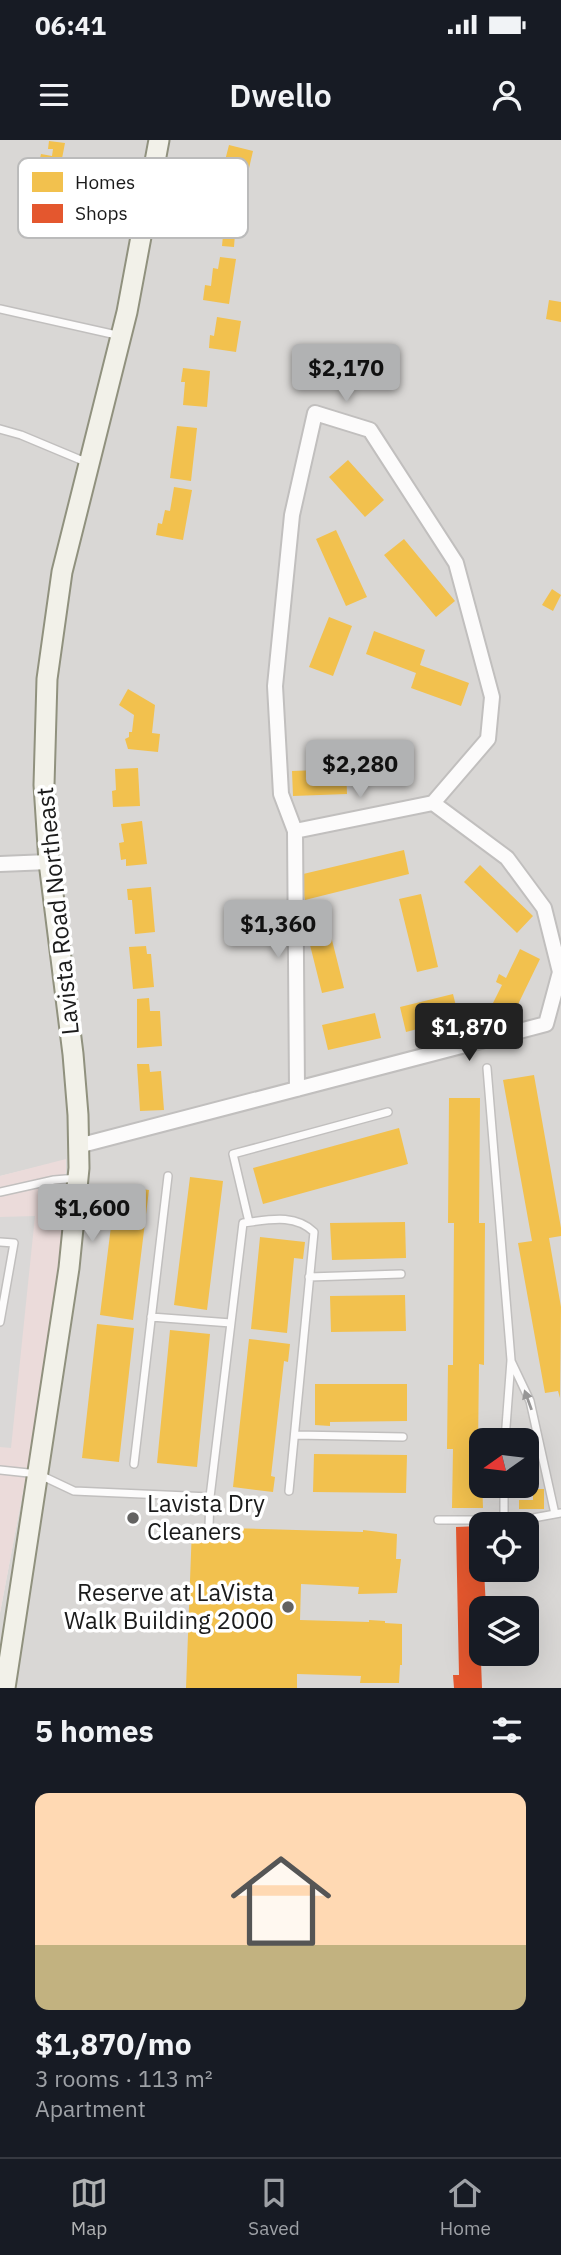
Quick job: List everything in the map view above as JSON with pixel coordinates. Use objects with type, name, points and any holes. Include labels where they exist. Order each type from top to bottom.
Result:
[{"type":"main road","name":"Lavista Road Northeast","points":[[156,158],[159,140]]},
{"type":"main road","name":"Lavista Road Northeast","points":[[5,1688],[6,1638],[38,1474],[69,1268],[78,1178],[73,1054],[50,862],[44,785],[47,679],[62,572],[122,336],[142,238]]},
{"type":"street","points":[[295,831],[433,803],[488,739],[492,697],[457,563],[370,430],[315,413],[292,515],[275,686],[281,794],[295,831],[297,1089]]},
{"type":"street","points":[[78,1146],[546,1024],[560,972],[544,908],[507,858],[433,803]]},
{"type":"street","points":[[0,864],[50,862]]},
{"type":"lane","points":[[0,309],[122,336]]},
{"type":"lane","points":[[0,429],[89,463]]},
{"type":"lane","points":[[487,1068],[510,1360],[506,1428]]},
{"type":"lane","points":[[249,1222],[233,1154],[388,1112]]},
{"type":"lane","points":[[134,1464],[168,1176]]},
{"type":"lane","points":[[0,1192],[54,1180],[78,1178]]},
{"type":"lane","points":[[209,1527],[210,1497],[243,1223],[290,1219],[305,1224],[314,1232],[289,1491]]},
{"type":"lane","points":[[0,1242],[14,1243],[0,1322]]},
{"type":"lane","points":[[309,1277],[401,1274]]},
{"type":"lane","points":[[151,1317],[231,1323]]},
{"type":"lane","points":[[510,1360],[530,1401],[558,1514],[539,1517]]},
{"type":"lane","points":[[295,1435],[403,1437]]},
{"type":"lane","points":[[0,1469],[38,1474],[74,1491],[210,1497]]},
{"type":"lane","points":[[438,1520],[469,1520]]},
{"type":"shaded area","points":[[0,140],[561,140],[561,1688],[0,1688],[0,1613],[64,1275],[66,1160],[0,1176]]},
{"type":"shaded area","points":[[66,1159],[64,1275],[0,1613],[0,1176]]},
{"type":"shaded area","points":[[35,1216],[11,1448],[0,1447],[0,1217]]},
{"type":"building: Homes","points":[[49,141],[65,143],[62,158],[40,158],[41,154],[52,156],[53,149],[48,149]]},
{"type":"building: Homes","points":[[229,145],[253,151],[248,173],[248,158],[226,158]]},
{"type":"building: Homes","points":[[223,238],[235,238],[234,247],[222,246]]},
{"type":"building: Homes","points":[[220,257],[236,259],[229,304],[203,300],[205,285],[211,286],[213,268],[218,269]]},
{"type":"building: Homes","points":[[549,300],[561,302],[561,322],[546,319]]},
{"type":"building: Homes","points":[[217,317],[241,321],[236,352],[209,348],[210,335],[214,336]]},
{"type":"building: Homes","points":[[183,368],[210,371],[207,407],[183,405]]},
{"type":"building: Homes","points":[[177,426],[197,428],[191,481],[170,478]]},
{"type":"building: Homes","points":[[348,460],[384,500],[365,517],[329,477]]},
{"type":"building: Homes","points":[[174,487],[192,490],[183,540],[156,535],[158,523],[162,524],[165,510],[170,511]]},
{"type":"building: Homes","points":[[336,530],[367,597],[346,606],[316,539]]},
{"type":"building: Homes","points":[[404,539],[455,601],[436,617],[384,555]]},
{"type":"building: Homes","points":[[552,589],[561,595],[553,611],[542,605]]},
{"type":"building: Homes","points":[[329,617],[352,626],[333,676],[309,667]]},
{"type":"building: Homes","points":[[374,631],[425,650],[420,665],[469,683],[461,706],[411,688],[416,673],[366,654]]},
{"type":"building: Homes","points":[[128,689],[155,705],[152,733],[160,734],[158,752],[128,749],[125,739],[129,737],[129,732],[132,732],[134,715],[119,705]]},
{"type":"building: Homes","points":[[138,768],[140,806],[113,807],[112,791],[116,790],[115,769]]},
{"type":"building: Homes","points":[[346,769],[347,794],[293,796],[292,771]]},
{"type":"building: Homes","points":[[142,821],[147,864],[126,866],[126,859],[121,860],[119,843],[124,842],[121,824]]},
{"type":"building: Homes","points":[[404,850],[409,874],[305,900],[299,875]]},
{"type":"building: Homes","points":[[480,865],[533,916],[517,933],[464,882]]},
{"type":"building: Homes","points":[[151,887],[155,932],[135,934],[132,900],[128,900],[127,889]]},
{"type":"building: Homes","points":[[421,894],[438,967],[417,972],[399,899]]},
{"type":"building: Homes","points":[[326,916],[344,988],[322,993],[304,921]]},
{"type":"building: Homes","points":[[146,946],[147,954],[151,954],[154,987],[133,989],[129,947]]},
{"type":"building: Homes","points":[[520,949],[540,959],[508,1025],[487,1015],[502,985],[496,982],[499,974],[506,978]]},
{"type":"building: Homes","points":[[453,994],[459,1018],[406,1032],[400,1007]]},
{"type":"building: Homes","points":[[149,998],[150,1011],[160,1011],[162,1046],[137,1048],[137,999]]},
{"type":"building: Homes","points":[[375,1013],[381,1038],[328,1050],[322,1025]]},
{"type":"building: Homes","points":[[137,1064],[149,1064],[150,1072],[161,1071],[164,1110],[140,1111]]},
{"type":"building: Homes","points":[[534,1075],[561,1228],[561,1236],[549,1238],[561,1307],[560,1398],[558,1391],[545,1393],[518,1243],[532,1241],[503,1080]]},
{"type":"building: Homes","points":[[449,1098],[480,1098],[479,1223],[485,1223],[484,1365],[479,1364],[478,1428],[469,1428],[469,1498],[483,1498],[483,1508],[452,1508],[453,1449],[447,1449],[448,1365],[453,1365],[454,1223],[448,1223]]},
{"type":"building: Homes","points":[[399,1128],[408,1164],[263,1204],[253,1168]]},
{"type":"building: Homes","points":[[190,1177],[223,1181],[207,1310],[174,1305]]},
{"type":"building: Homes","points":[[116,1186],[149,1190],[133,1320],[100,1315]]},
{"type":"building: Homes","points":[[405,1222],[406,1258],[332,1260],[330,1223]]},
{"type":"building: Homes","points":[[260,1237],[305,1242],[303,1259],[294,1258],[287,1333],[251,1329]]},
{"type":"building: Homes","points":[[405,1295],[406,1331],[331,1332],[330,1296]]},
{"type":"building: Homes","points":[[97,1324],[134,1328],[119,1462],[82,1458]]},
{"type":"building: Homes","points":[[170,1330],[210,1334],[197,1467],[157,1463]]},
{"type":"building: Homes","points":[[249,1339],[290,1344],[288,1362],[284,1361],[271,1476],[275,1477],[273,1492],[233,1487]]},
{"type":"building: Homes","points":[[315,1384],[407,1384],[407,1421],[330,1422],[330,1426],[315,1425]]},
{"type":"building: Homes","points":[[314,1454],[407,1455],[406,1493],[313,1492]]},
{"type":"building: Homes","points":[[539,1489],[544,1489],[544,1509],[519,1509],[519,1500],[539,1498]]},
{"type":"building: Homes","points":[[192,1527],[363,1530],[397,1534],[396,1559],[401,1559],[397,1593],[358,1594],[359,1587],[301,1584],[300,1620],[369,1620],[402,1624],[399,1683],[360,1683],[361,1676],[297,1674],[297,1688],[186,1688]]},
{"type":"building: Shops","points":[[469,1526],[469,1582],[485,1582],[485,1596],[469,1596],[469,1666],[481,1666],[482,1688],[454,1688],[453,1675],[459,1675],[456,1527]]},
{"type":"place","name":"Lavista Dry Cleaners","points":[[133,1518]]},
{"type":"place","name":"Reserve at LaVista Walk Building 2000","points":[[288,1607]]}]
